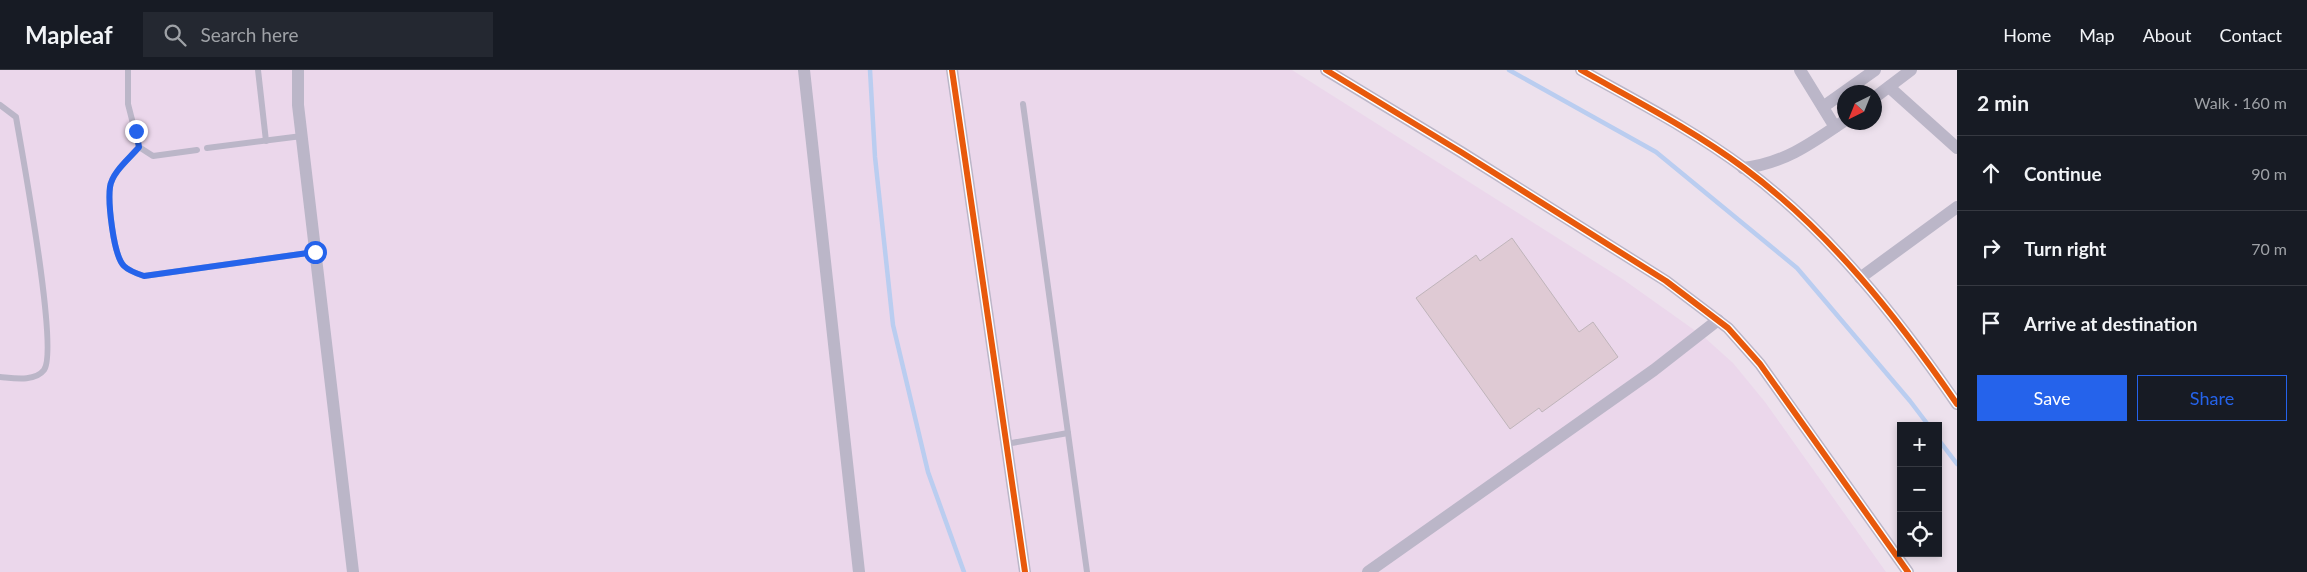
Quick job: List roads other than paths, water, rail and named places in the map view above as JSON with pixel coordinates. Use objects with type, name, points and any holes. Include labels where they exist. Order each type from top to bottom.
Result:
[{"type":"street","points":[[298,70],[298,105],[352,572]]},
{"type":"street","points":[[804,70],[859,572]]},
{"type":"street","points":[[952,70],[1025,572]]},
{"type":"street","points":[[1326,70],[1461,152],[1666,282],[1718,320],[1744,345],[1760,364],[1908,572]]},
{"type":"street","points":[[1581,70],[1659,114],[1743,168],[1800,214],[1860,278],[1918,348],[1957,404]]},
{"type":"street","points":[[1800,70],[1823,107],[1837,121]]},
{"type":"street","points":[[1823,107],[1875,70]]},
{"type":"street","points":[[1882,92],[1904,72]]},
{"type":"street","points":[[1889,87],[1957,148]]},
{"type":"street","points":[[1743,168],[1777,161],[1803,148],[1837,126]]},
{"type":"street","points":[[1860,278],[1957,207]]},
{"type":"street","points":[[1368,572],[1654,370],[1718,320]]},
{"type":"lane","points":[[128,70],[128,104],[139,147],[152,156],[197,150]]},
{"type":"lane","points":[[258,70],[266,141]]},
{"type":"lane","points":[[1023,104],[1087,572]]},
{"type":"lane","points":[[0,105],[16,117],[36,234],[48,341],[47,363],[44,371],[27,378],[0,378]]},
{"type":"lane","points":[[207,148],[302,136]]},
{"type":"lane","points":[[139,147],[116,175],[110,186],[114,239],[120,260],[125,267],[144,276],[315,252]]},
{"type":"lane","points":[[1005,444],[1068,432]]},
{"type":"waterway","points":[[870,70],[875,157],[893,325],[928,472],[964,572]]},
{"type":"waterway","points":[[1509,70],[1656,152],[1797,268],[1926,422]]},
{"type":"waterway","points":[[1942,444],[1957,464]]}]
